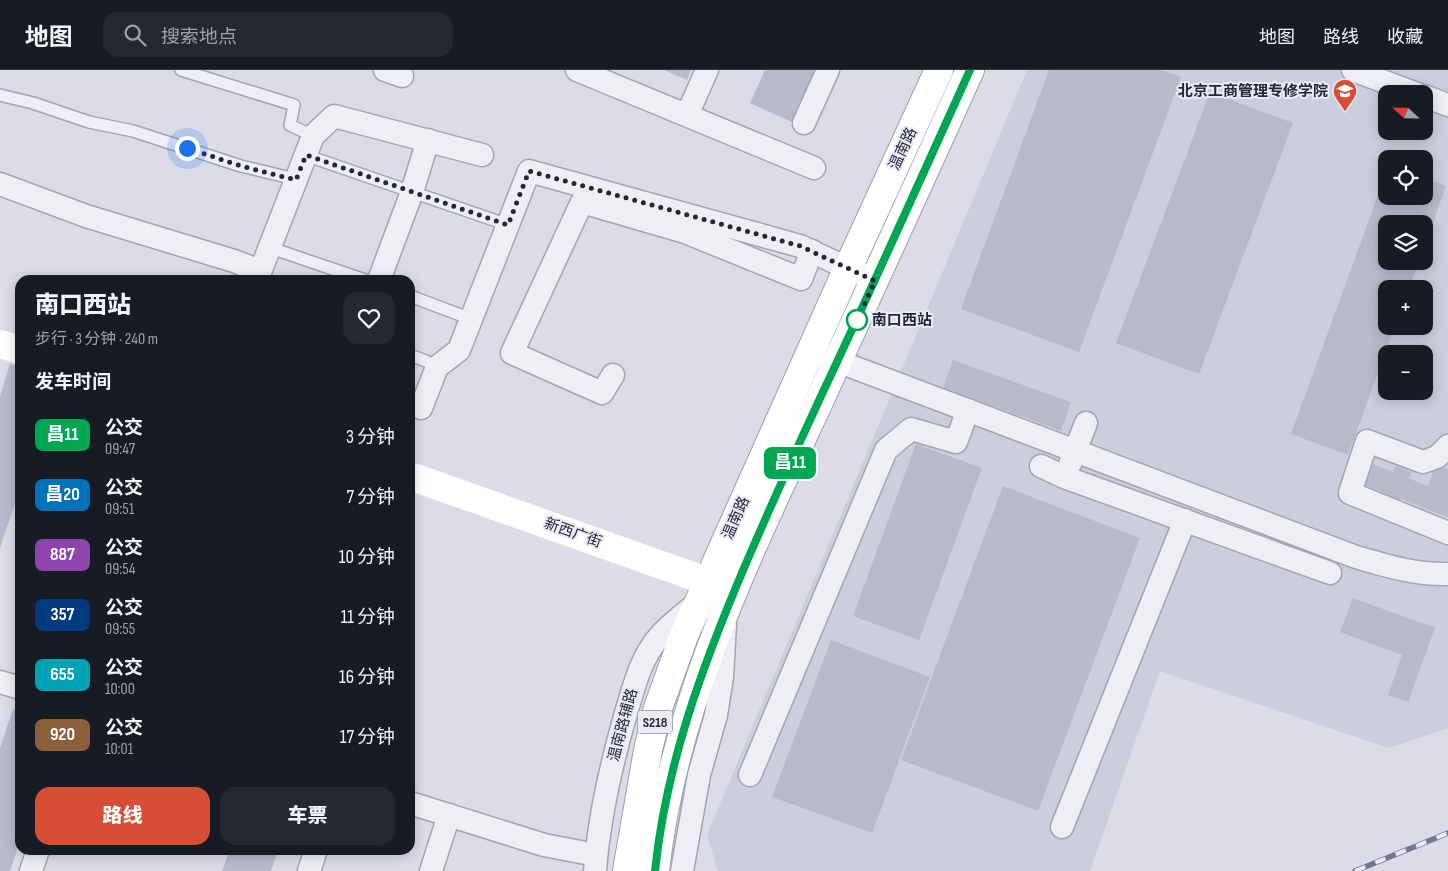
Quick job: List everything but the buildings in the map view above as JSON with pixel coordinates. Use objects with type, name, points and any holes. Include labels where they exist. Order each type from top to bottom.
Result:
[{"type":"main road","name":"温南路","points":[[628,871],[648,750],[658,708],[685,633],[811,350],[939,70]]},
{"type":"main road","name":"温南路","points":[[654,871],[665,802],[675,758],[700,678],[775,496],[970,70]]},
{"type":"main road","points":[[0,344],[15,348]]},
{"type":"main road","name":"新西广街","points":[[415,478],[730,602]]},
{"type":"street","points":[[686,115],[707,70]]},
{"type":"street","points":[[804,123],[828,70]]},
{"type":"street","points":[[1352,70],[1392,85]]},
{"type":"street","points":[[581,71],[814,168]]},
{"type":"street","points":[[1433,99],[1448,105]]},
{"type":"street","points":[[0,184],[86,216],[234,261],[258,275],[309,145],[334,116],[482,155]]},
{"type":"street","points":[[381,275],[412,192],[428,140]]},
{"type":"street","points":[[416,407],[436,367],[459,350],[529,171],[812,251],[875,281]]},
{"type":"street","points":[[613,375],[602,394],[512,353],[582,202],[685,232],[801,279],[812,251]]},
{"type":"street","points":[[811,350],[1356,557],[1405,570],[1428,574],[1448,574]]},
{"type":"street","points":[[750,775],[886,450],[911,429],[956,442],[968,410]]},
{"type":"street","points":[[1064,477],[1086,422]]},
{"type":"street","points":[[1448,447],[1437,457],[1423,462],[1367,441],[1350,493],[1448,532]]},
{"type":"street","points":[[1041,466],[1064,477],[1330,573]]},
{"type":"street","points":[[1062,828],[1185,520]]},
{"type":"street","name":"温南路辅路","points":[[596,863],[601,815],[609,778],[637,674],[646,655],[659,636],[703,591]]},
{"type":"street","points":[[682,871],[699,775],[716,715],[730,602]]},
{"type":"street","points":[[0,682],[15,686]]},
{"type":"street","points":[[415,804],[596,863]]},
{"type":"street","points":[[432,871],[450,815]]},
{"type":"street","points":[[31,871],[36,855]]},
{"type":"street","points":[[309,871],[314,855]]},
{"type":"lane","points":[[181,70],[294,106],[290,125],[309,145],[412,192],[508,225]]},
{"type":"lane","points":[[0,95],[32,103],[89,122],[133,130],[241,166],[296,180]]},
{"type":"lane","points":[[268,247],[350,275]]},
{"type":"lane","points":[[415,298],[471,319]]},
{"type":"lane","points":[[415,356],[436,367]]},
{"type":"shaded area","points":[[1027,70],[1448,70],[1448,728],[1389,748],[1160,671],[1090,871],[718,871],[707,835]]},
{"type":"railway","points":[[1355,871],[1448,833]]},
{"type":"bus line","name":"昌11","points":[[655,871],[665,802],[675,758],[700,678],[734,591],[775,496],[970,70]]},
{"type":"place","name":"北京工商管理专修学院","points":[[1345,112]]},
{"type":"place","name":"南口西站","points":[[857,320]]},
{"type":"route","points":[[187,148],[241,166],[296,180],[306,155],[508,225],[529,171],[800,246],[812,251],[875,281],[857,320]]}]
